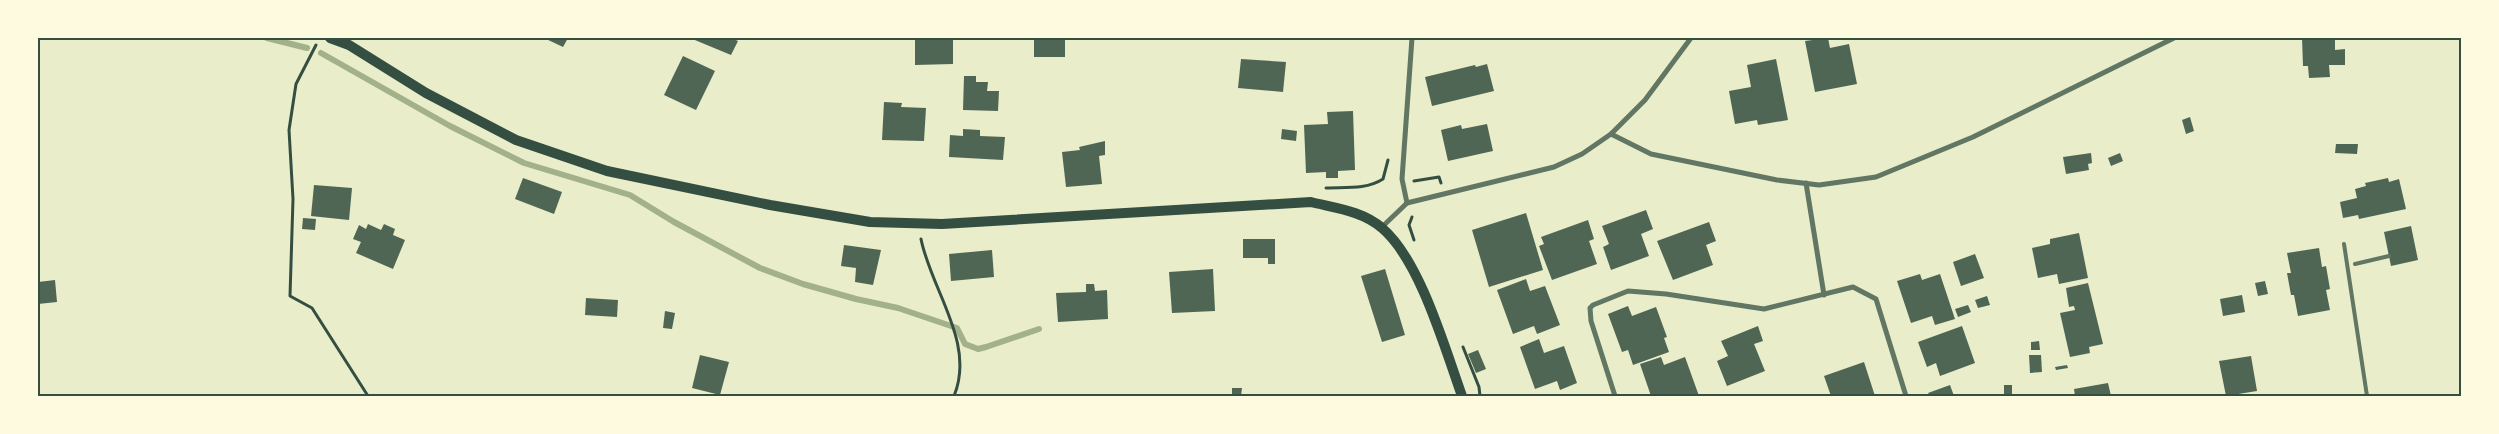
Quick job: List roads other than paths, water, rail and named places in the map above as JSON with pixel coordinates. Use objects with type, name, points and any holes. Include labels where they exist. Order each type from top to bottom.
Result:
[{"type":"main road","points":[[330,38],[349,45],[426,93],[516,140],[607,171],[770,205],[851,218],[942,224],[1311,202],[1352,211],[1382,227],[1401,248],[1425,296],[1462,396]]},
{"type":"street","points":[[1407,203],[1402,179],[1412,38]]},
{"type":"street","points":[[1382,227],[1407,203],[1556,166],[1582,154],[1611,134],[1645,100],[1691,38]]},
{"type":"street","points":[[1611,134],[1651,154],[1777,180],[1819,185],[1876,177],[1973,137],[2174,38]]},
{"type":"street","points":[[1806,183],[1824,295]]},
{"type":"street","points":[[1615,396],[1591,321],[1590,308],[1593,305],[1628,290],[1764,309],[1852,287],[1876,299],[1906,396]]},
{"type":"lane","points":[[2344,244],[2368,396]]},
{"type":"lane","points":[[2355,264],[2389,256]]},
{"type":"waterway","points":[[267,38],[307,48]]},
{"type":"waterway","points":[[321,53],[450,126],[524,163],[630,195],[674,222],[760,268],[803,284],[856,299],[898,308],[957,328],[965,344],[978,349],[1039,329]]}]
